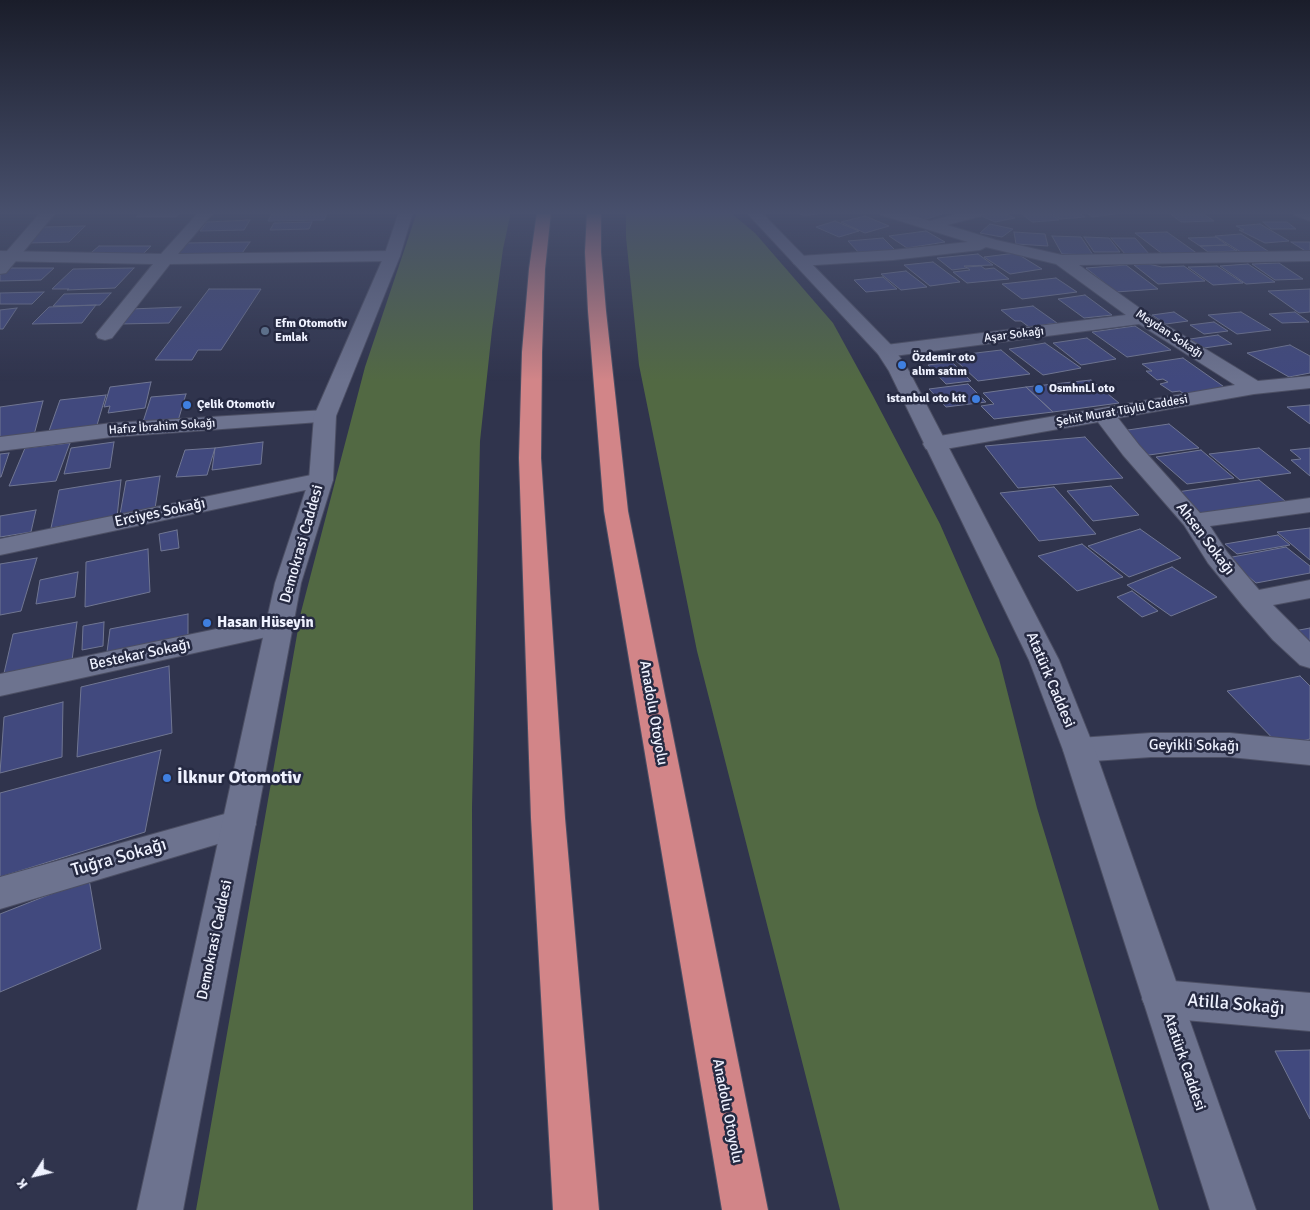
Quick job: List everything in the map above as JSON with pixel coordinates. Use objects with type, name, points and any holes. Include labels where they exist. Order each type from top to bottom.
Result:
[{"type":"highway","points":[[537,268],[530,458],[548,818],[576,1210]]},
{"type":"highway","name":"Anadolu Otoyolu","points":[[594,268],[616,511],[745,1210]]},
{"type":"street","points":[[105,334],[157,268]]},
{"type":"street","name":"Demokrasi Caddesi","points":[[160,1210],[288,583],[321,480],[325,416],[387,268]]},
{"type":"street","name":"Atatürk Caddesi","points":[[807,268],[886,351],[899,371],[1044,660],[1079,750],[1233,1210]]},
{"type":"street","name":"Meydan Sokağı","points":[[1074,268],[1142,318],[1254,388]]},
{"type":"street","name":"Aşar Sokağı","points":[[886,351],[1142,318]]},
{"type":"street","name":"Şehit Murat Tüylü Caddesi","points":[[934,444],[1254,388],[1310,382]]},
{"type":"street","name":"Ahsen Sokağı","points":[[1104,414],[1131,450],[1194,521],[1217,557],[1253,600],[1283,633],[1310,658]]},
{"type":"street","name":"Hafız İbrahim Sokağı","points":[[0,444],[112,430],[325,416]]},
{"type":"street","name":"Erciyes Sokağı","points":[[0,547],[321,480]]},
{"type":"street","points":[[1194,521],[1310,505]]},
{"type":"street","points":[[1253,600],[1310,589]]},
{"type":"street","name":"Bestekar Sokağı","points":[[0,685],[279,625]]},
{"type":"street","name":"Geyikli Sokağı","points":[[1079,750],[1151,745],[1230,745],[1310,753]]},
{"type":"street","name":"Tuğra Sokağı","points":[[0,893],[239,824]]},
{"type":"street","name":"Atilla Sokağı","points":[[1162,998],[1310,1012]]},
{"type":"green space","points":[[398,268],[500,268],[480,441],[472,807],[473,1210],[196,1210],[301,612],[365,367]]},
{"type":"green space","points":[[629,268],[786,268],[833,323],[940,524],[999,659],[1037,808],[1159,1210],[840,1210],[697,651],[639,365]]},
{"type":"building","points":[[7,268],[53,268],[41,280],[0,281],[0,275]]},
{"type":"building","points":[[134,268],[115,288],[52,289],[73,269]]},
{"type":"building","points":[[908,268],[942,268],[960,282],[930,286]]},
{"type":"building","points":[[968,268],[995,268],[1009,279],[967,283],[953,272],[970,270]]},
{"type":"building","points":[[1002,268],[1042,269],[1010,274]]},
{"type":"building","points":[[1087,268],[1131,268],[1158,289],[1116,292]]},
{"type":"building","points":[[1138,268],[1187,268],[1205,281],[1158,284]]},
{"type":"building","points":[[1190,268],[1221,268],[1243,283],[1213,285]]},
{"type":"building","points":[[1224,268],[1255,268],[1275,282],[1246,284]]},
{"type":"building","points":[[1258,268],[1287,268],[1303,279],[1275,280]]},
{"type":"building","points":[[906,271],[927,287],[901,290],[881,274]]},
{"type":"building","points":[[883,277],[897,289],[866,292],[854,280]]},
{"type":"building","points":[[1056,278],[1077,292],[1022,299],[1002,284]]},
{"type":"building","points":[[209,289],[261,289],[221,350],[198,350],[192,360],[155,360]]},
{"type":"building","points":[[1310,289],[1310,312],[1299,313],[1268,291]]},
{"type":"building","points":[[44,292],[32,304],[0,304],[0,293]]},
{"type":"building","points":[[111,293],[100,305],[53,306],[64,294]]},
{"type":"building","points":[[1085,295],[1112,315],[1084,318],[1058,299]]},
{"type":"building","points":[[96,305],[82,323],[32,324],[49,307]]},
{"type":"building","points":[[1033,306],[1057,323],[1029,327],[1021,321],[1015,321],[1001,310]]},
{"type":"building","points":[[181,307],[169,323],[119,324],[131,309]]},
{"type":"building","points":[[17,308],[3,329],[0,329],[0,310]]},
{"type":"building","points":[[1174,312],[1188,321],[1166,324],[1152,315]]},
{"type":"building","points":[[1241,312],[1271,330],[1237,334],[1208,315]]},
{"type":"building","points":[[1295,312],[1309,322],[1282,323],[1269,314]]},
{"type":"building","points":[[1214,322],[1228,331],[1204,334],[1190,325]]},
{"type":"building","points":[[1135,326],[1171,350],[1127,357],[1092,332]]},
{"type":"building","points":[[1218,335],[1232,344],[1204,348],[1190,339]]},
{"type":"building","points":[[1087,338],[1116,359],[1081,365],[1053,343]]},
{"type":"building","points":[[1045,343],[1081,368],[1043,375],[1009,349]]},
{"type":"building","points":[[1290,345],[1310,356],[1310,373],[1289,377],[1247,353]]},
{"type":"building","points":[[1001,350],[1030,374],[978,381],[951,356]]},
{"type":"building","points":[[1183,358],[1230,391],[1188,397],[1180,391],[1172,392],[1160,384],[1168,382],[1163,379],[1157,380],[1146,371],[1152,371],[1142,364]]},
{"type":"building","points":[[952,362],[971,381],[946,384],[928,365]]},
{"type":"building","points":[[1091,380],[1119,403],[1053,412],[1026,387]]},
{"type":"building","points":[[151,382],[145,408],[108,413],[110,406],[104,407],[110,387]]},
{"type":"building","points":[[968,384],[986,402],[946,407],[929,389]]},
{"type":"building","points":[[1026,387],[1053,412],[994,419],[981,406],[994,404],[983,393]]},
{"type":"building","points":[[186,394],[178,421],[142,425],[151,397]]},
{"type":"building","points":[[106,395],[97,425],[49,431],[60,400]]},
{"type":"building","points":[[43,401],[34,435],[0,440],[0,407]]},
{"type":"building","points":[[1310,405],[1310,424],[1287,407]]},
{"type":"building","points":[[1169,424],[1199,448],[1149,455],[1121,431]]},
{"type":"building","points":[[1085,437],[1123,478],[1018,488],[985,446]]},
{"type":"building","points":[[114,442],[110,468],[64,474],[71,448]]},
{"type":"building","points":[[263,442],[261,464],[212,470],[215,448]]},
{"type":"building","points":[[70,443],[56,481],[9,486],[25,448]]},
{"type":"building","points":[[215,448],[207,475],[176,477],[185,450]]},
{"type":"building","points":[[1259,448],[1291,473],[1240,480],[1209,454]]},
{"type":"building","points":[[1310,448],[1310,476],[1291,460],[1301,459],[1290,450]]},
{"type":"building","points":[[1201,450],[1234,478],[1187,484],[1156,457]]},
{"type":"building","points":[[9,453],[1,477],[0,477],[0,454]]},
{"type":"building","points":[[160,476],[154,515],[119,520],[126,481]]},
{"type":"building","points":[[121,480],[117,517],[51,528],[59,490]]},
{"type":"building","points":[[1259,480],[1290,505],[1204,517],[1177,492]]},
{"type":"building","points":[[1111,486],[1139,515],[1093,521],[1067,491]]},
{"type":"building","points":[[1054,487],[1096,534],[1039,541],[1000,493]]},
{"type":"building","points":[[36,510],[31,532],[0,537],[0,516]]},
{"type":"building","points":[[1310,528],[1310,560],[1277,532]]},
{"type":"building","points":[[1140,529],[1181,558],[1129,577],[1088,546]]},
{"type":"building","points":[[177,530],[179,548],[161,551],[159,534]]},
{"type":"building","points":[[1278,535],[1290,545],[1237,554],[1225,544]]},
{"type":"building","points":[[1082,544],[1123,577],[1077,591],[1038,556]]},
{"type":"building","points":[[1286,547],[1310,566],[1310,573],[1256,583],[1227,558]]},
{"type":"building","points":[[148,549],[150,592],[85,607],[86,562]]},
{"type":"building","points":[[37,558],[21,611],[0,615],[0,564]]},
{"type":"building","points":[[1172,567],[1217,597],[1171,616],[1127,585]]},
{"type":"building","points":[[78,572],[75,597],[36,604],[40,580]]},
{"type":"building","points":[[1132,591],[1158,611],[1142,617],[1117,597]]},
{"type":"building","points":[[188,614],[188,636],[107,652],[110,629]]},
{"type":"building","points":[[77,622],[71,668],[2,682],[13,634]]},
{"type":"building","points":[[104,622],[103,646],[82,650],[83,626]]},
{"type":"building","points":[[1310,628],[1310,646],[1294,631]]},
{"type":"building","points":[[169,666],[172,733],[77,757],[81,687]]},
{"type":"building","points":[[1300,676],[1310,686],[1310,739],[1280,746],[1227,691]]},
{"type":"building","points":[[63,702],[62,757],[0,773],[4,717]]},
{"type":"building","points":[[161,750],[145,832],[0,877],[0,793]]},
{"type":"building","points":[[89,879],[101,949],[0,992],[0,914]]},
{"type":"building","points":[[1310,1050],[1310,1119],[1275,1051]]},
{"type":"place","name":"Efm Otomotiv Emlak","points":[[265,331]]},
{"type":"place","name":"Özdemir oto alım satım","points":[[902,365]]},
{"type":"place","name":"OsmhnLl oto","points":[[1039,389]]},
{"type":"place","name":"istanbul oto kit","points":[[976,399]]},
{"type":"place","name":"Çelik Otomotiv","points":[[187,405]]},
{"type":"place","name":"Hasan Hüseyin","points":[[207,623]]},
{"type":"place","name":"İlknur Otomotiv","points":[[167,778]]}]
